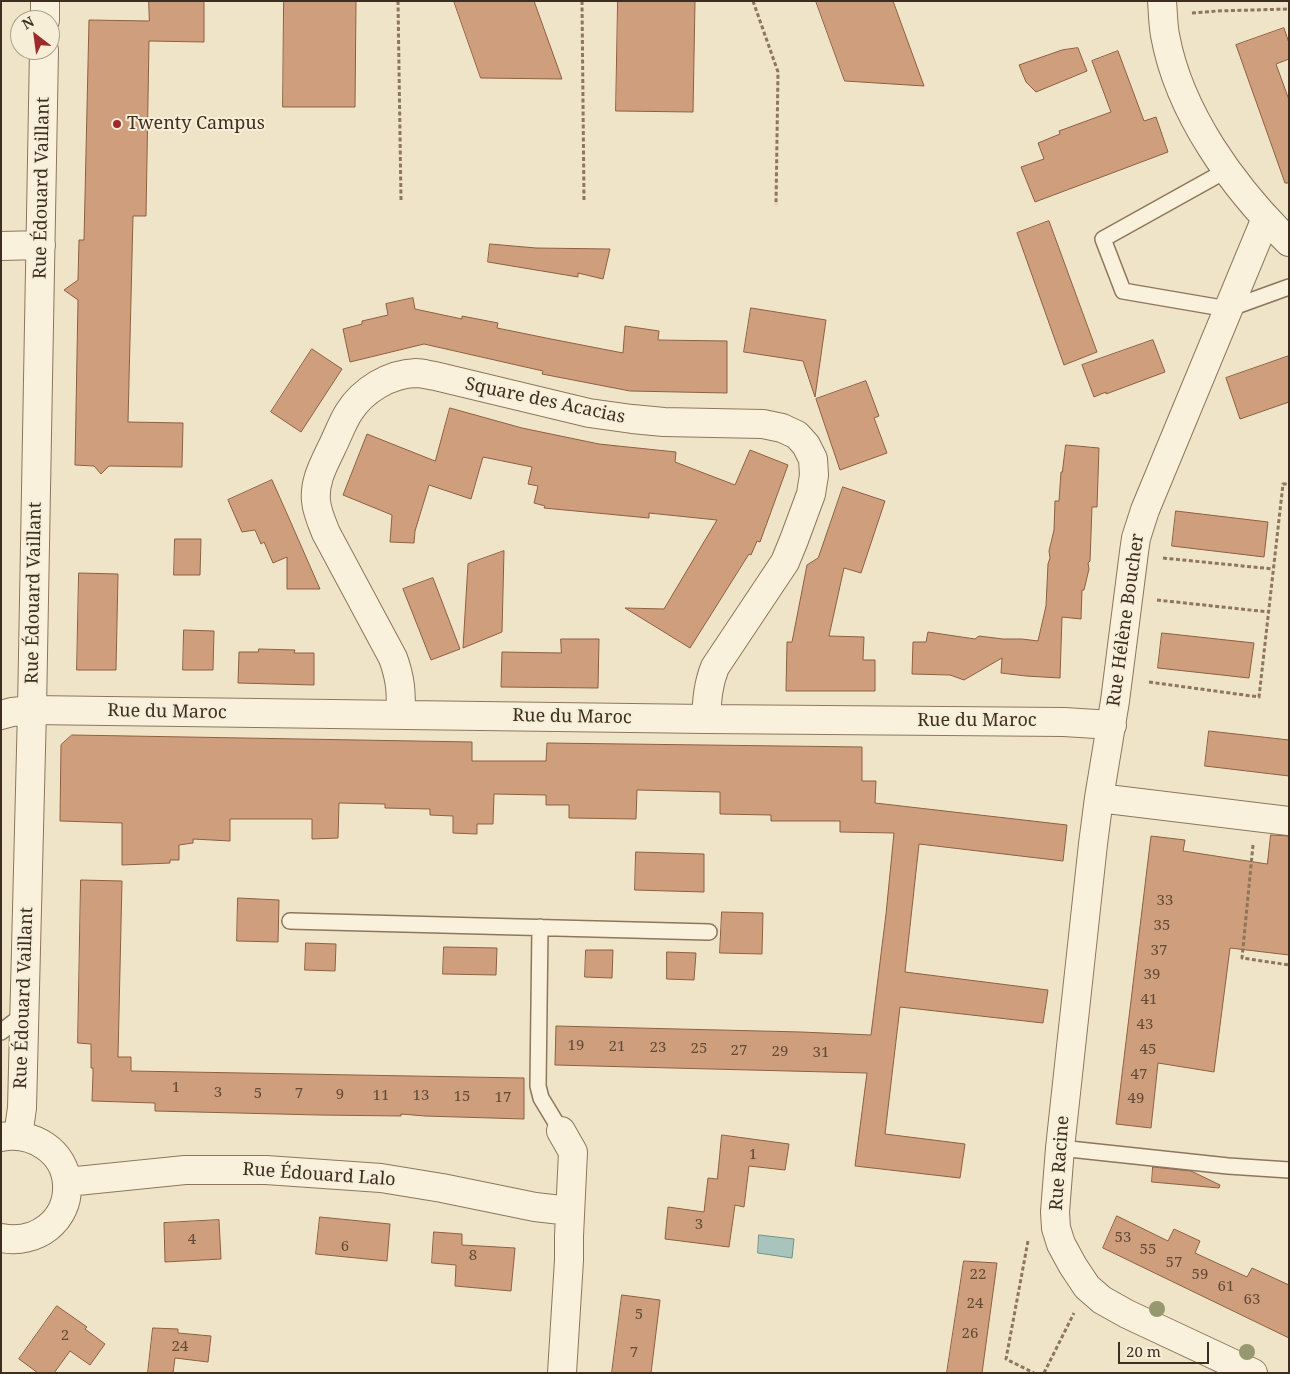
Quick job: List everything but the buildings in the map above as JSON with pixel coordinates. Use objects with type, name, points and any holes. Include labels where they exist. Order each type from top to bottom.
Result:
[{"type":"street","points":[[1163,8],[1168,51],[1184,96],[1207,141],[1227,170],[1266,218],[1289,242]]},
{"type":"street","name":"Rue Édouard Vaillant","points":[[9,1137],[22,1108],[32,710],[44,60]]},
{"type":"street","name":"Rue Hélène Boucher","points":[[1093,844],[1112,725],[1138,531],[1266,218]]},
{"type":"street","points":[[1,246],[41,245]]},
{"type":"street","name":"Square des Acacias","points":[[401,715],[399,674],[393,658],[326,533],[316,501],[316,485],[322,467],[348,413],[356,402],[384,381],[399,375],[417,373],[589,414],[664,422],[762,424],[782,428],[797,435],[806,445],[813,459],[814,475],[810,494],[794,540],[785,562],[715,666],[707,693],[706,719]]},
{"type":"street","name":"Rue du Maroc","points":[[1,715],[32,710],[1064,722],[1112,725]]},
{"type":"street","points":[[1099,798],[1270,818]]},
{"type":"street","name":"Rue Racine","points":[[1093,844],[1060,1148],[1055,1212],[1056,1228],[1061,1244],[1073,1266],[1087,1287],[1102,1300],[1127,1314],[1253,1373]]},
{"type":"street","points":[[560,1131],[573,1152],[562,1373]]},
{"type":"street","points":[[1,1238],[10,1240],[25,1239],[46,1230],[57,1219],[66,1198],[67,1182],[62,1165],[51,1150],[36,1140],[27,1137],[9,1137]]},
{"type":"street","name":"Rue Édouard Lalo","points":[[67,1182],[185,1170],[266,1170],[400,1180],[535,1207],[570,1211]]},
{"type":"lane","points":[[1227,170],[1103,240],[1123,291],[1228,309],[1289,287]]},
{"type":"lane","points":[[290,921],[710,932]]},
{"type":"lane","points":[[540,927],[538,1086],[541,1098],[560,1131]]},
{"type":"lane","points":[[1,1032],[24,1014]]},
{"type":"lane","points":[[1060,1148],[1228,1166],[1289,1170]]},
{"type":"path","points":[[398,1],[400,201]]},
{"type":"path","points":[[582,1],[584,202]]},
{"type":"path","points":[[753,1],[778,72],[776,205]]},
{"type":"path","points":[[1163,8],[1217,11],[1289,9]]},
{"type":"path","points":[[1149,682],[1259,697],[1283,484],[1289,484]]},
{"type":"path","points":[[1160,558],[1273,569]]},
{"type":"path","points":[[1155,600],[1269,612]]},
{"type":"path","points":[[1270,818],[1242,958],[1289,965]]},
{"type":"path","points":[[1030,1234],[1006,1360],[1034,1373]]},
{"type":"path","points":[[1044,1373],[1087,1287]]},
{"type":"water","points":[[759,1235],[794,1239],[792,1258],[758,1253]]},
{"type":"place","name":"Twenty Campus","points":[[117,124]]}]
